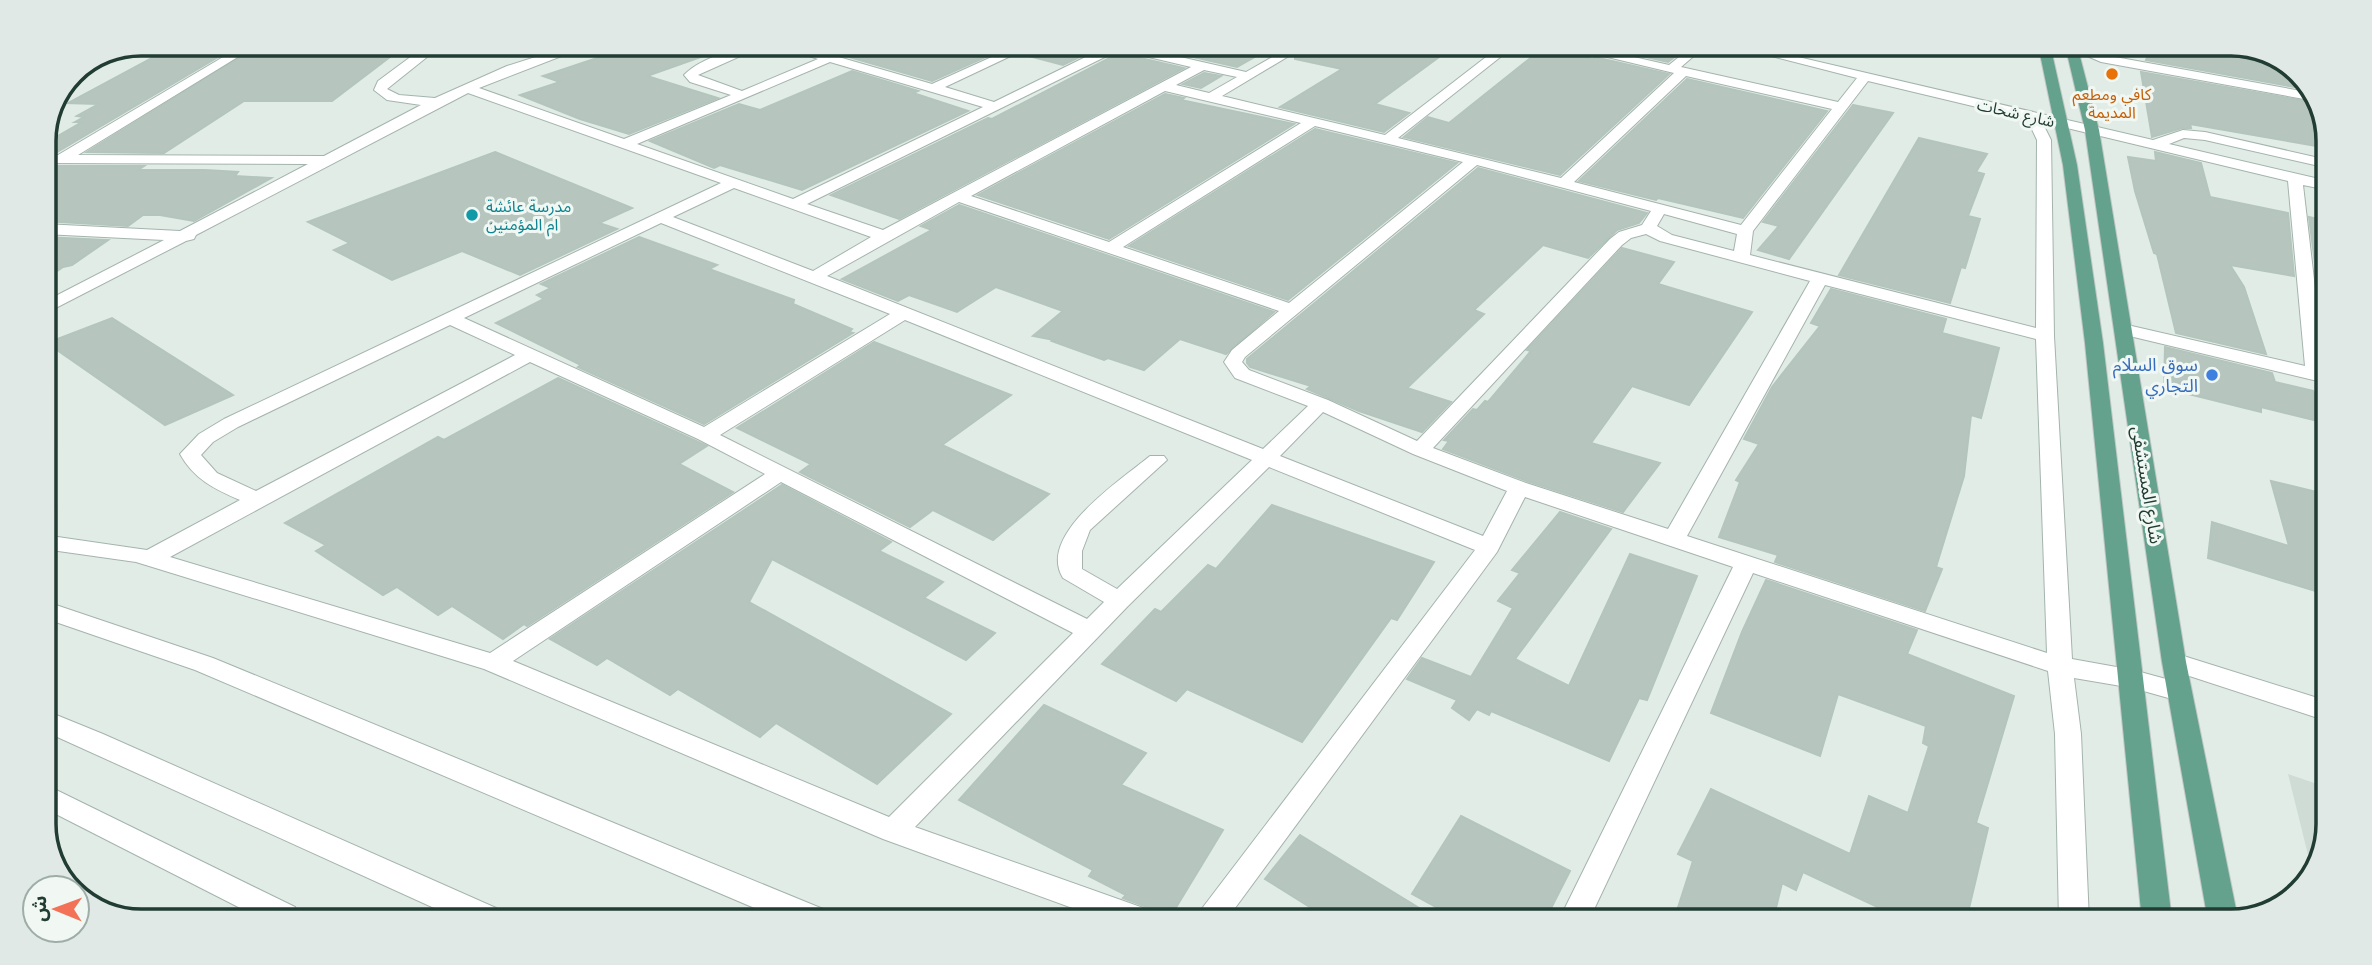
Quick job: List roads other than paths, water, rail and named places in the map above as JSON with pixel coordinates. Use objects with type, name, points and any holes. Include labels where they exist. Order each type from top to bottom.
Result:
[{"type":"main road","name":"شارع المستشفى","points":[[2046,56],[2070,165],[2095,343],[2156,909]]},
{"type":"main road","name":"شارع المستشفى","points":[[2074,56],[2092,130],[2174,662],[2221,909]]},
{"type":"street","points":[[61,159],[233,56]]},
{"type":"street","points":[[420,56],[383,84],[380,90],[384,95],[392,97],[438,102]]},
{"type":"street","points":[[56,303],[188,236],[438,102],[512,69],[551,56]]},
{"type":"street","points":[[731,56],[700,68],[690,75],[694,79],[743,96]]},
{"type":"street","points":[[823,56],[995,106]]},
{"type":"street","points":[[933,88],[1004,56]]},
{"type":"street","points":[[792,205],[1096,56]]},
{"type":"street","points":[[1163,56],[1248,76]]},
{"type":"street","points":[[1211,97],[1282,56]]},
{"type":"street","points":[[1388,139],[1495,56]]},
{"type":"street","points":[[1613,56],[1842,107]]},
{"type":"street","points":[[1564,183],[1690,56]]},
{"type":"street","name":"شارع شحات","points":[[1779,56],[2316,183]]},
{"type":"street","points":[[2096,56],[2302,95]]},
{"type":"street","points":[[624,144],[830,58]]},
{"type":"street","points":[[814,277],[957,196],[1204,65]]},
{"type":"street","points":[[1741,258],[1745,231],[1864,77]]},
{"type":"street","points":[[1161,86],[1315,120],[1564,183],[1659,211],[1745,231]]},
{"type":"street","points":[[467,88],[884,236]]},
{"type":"street","points":[[2033,117],[2044,141],[2045,337],[2060,666],[2068,734],[2074,909]]},
{"type":"street","points":[[1111,248],[1315,120]]},
{"type":"street","points":[[2156,144],[2183,134],[2205,136],[2316,161]]},
{"type":"street","points":[[56,159],[328,160]]},
{"type":"street","points":[[1475,160],[1289,309],[1238,354],[1233,362],[1242,374],[1321,404],[1420,450],[1519,488],[2060,666],[2133,679],[2179,692]]},
{"type":"street","points":[[2295,178],[2316,343]]},
{"type":"street","points":[[257,499],[208,477],[197,468],[190,454],[206,438],[231,423],[733,183]]},
{"type":"street","points":[[957,196],[1289,309]]},
{"type":"street","points":[[1420,450],[1616,242],[1625,235],[1648,228],[1659,211]]},
{"type":"street","points":[[661,218],[905,312],[1489,547]]},
{"type":"street","points":[[1648,228],[1666,238],[2045,337]]},
{"type":"street","points":[[56,230],[188,236]]},
{"type":"street","points":[[1674,539],[1819,280]]},
{"type":"street","points":[[705,435],[905,312]]},
{"type":"street","points":[[452,319],[705,435],[1090,631]]},
{"type":"street","points":[[2123,329],[2316,374]]},
{"type":"street","points":[[149,559],[257,499],[405,424],[529,355]]},
{"type":"street","points":[[893,831],[1119,601],[1321,404]]},
{"type":"street","points":[[1119,601],[1071,573],[1071,551],[1080,527],[1157,460]]},
{"type":"street","points":[[494,663],[780,473]]},
{"type":"street","points":[[1217,909],[1489,547],[1519,488]]},
{"type":"street","points":[[56,544],[138,555],[494,663],[893,831],[1111,909]]},
{"type":"street","points":[[1579,909],[1747,562]]},
{"type":"street","points":[[56,613],[204,664],[790,909]]},
{"type":"street","points":[[2174,662],[2316,707]]},
{"type":"street","points":[[56,725],[467,909]]},
{"type":"street","points":[[56,800],[270,909]]},
{"type":"place","name":"كافي ومطعم المديمة","points":[[2112,74]]},
{"type":"place","name":"مدرسة عائشة ام المؤمنين","points":[[472,215]]},
{"type":"place","name":"سوق السلام التجاري","points":[[2212,375]]}]
